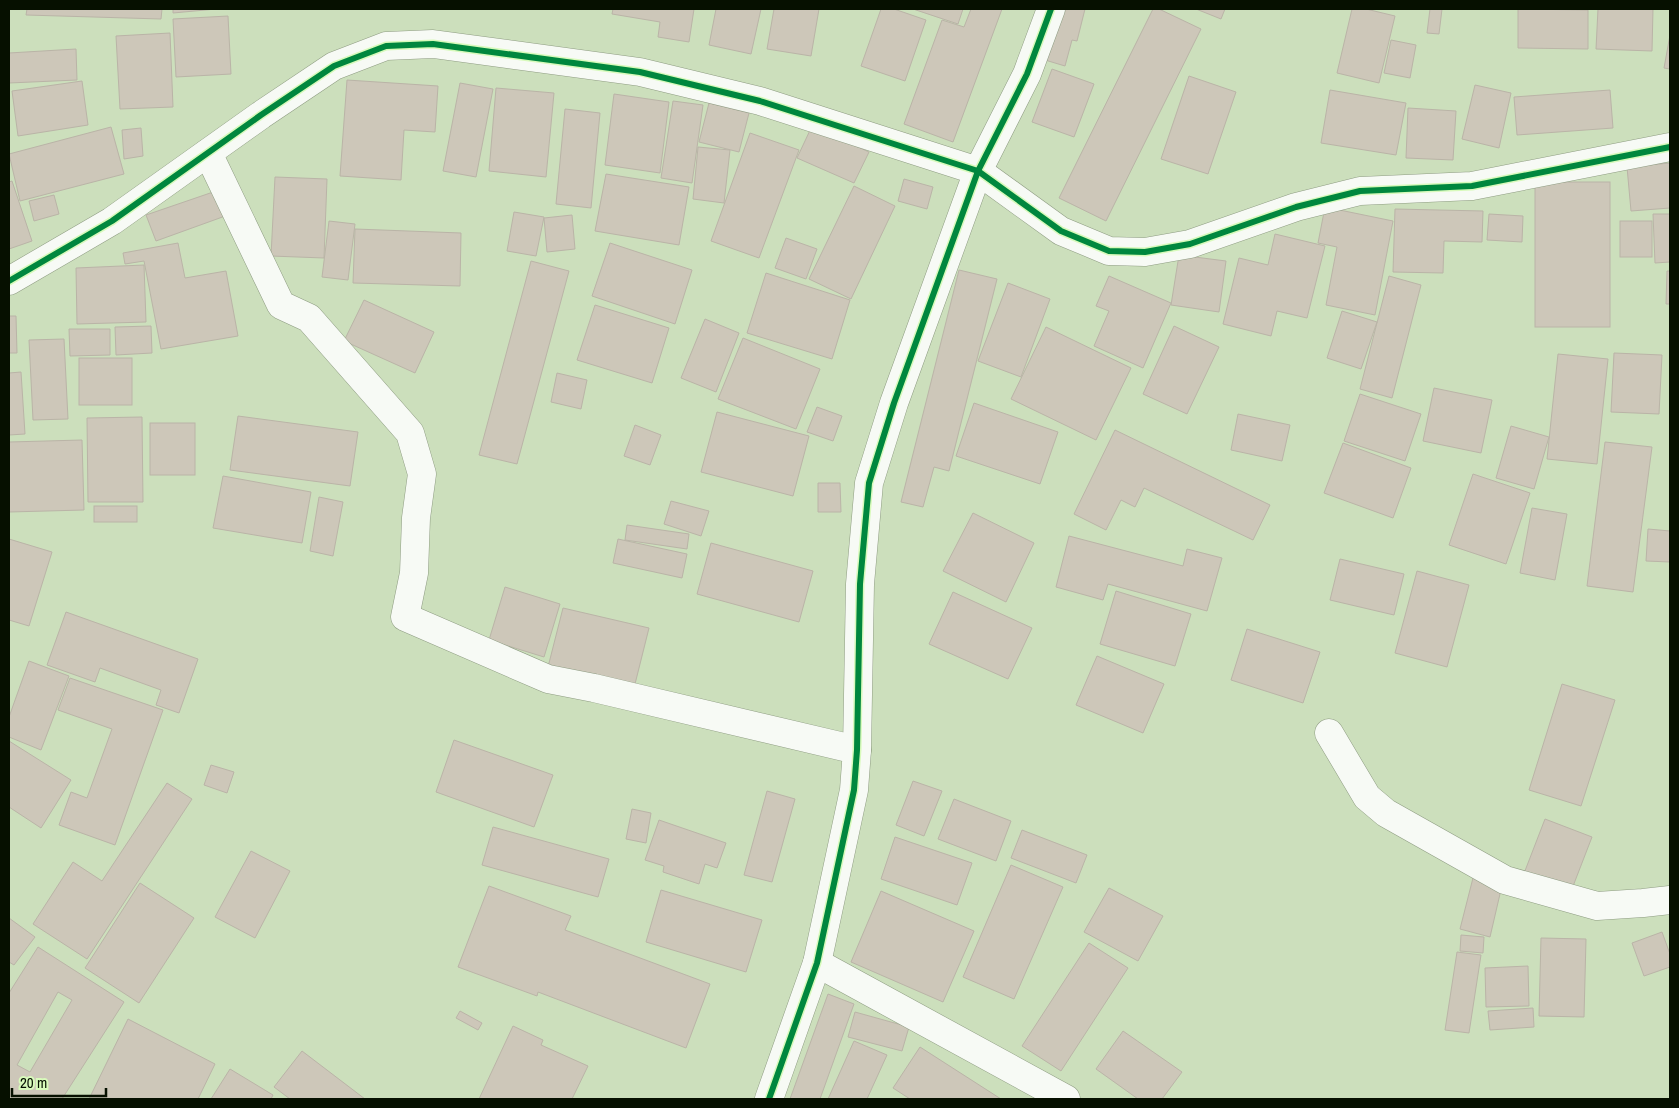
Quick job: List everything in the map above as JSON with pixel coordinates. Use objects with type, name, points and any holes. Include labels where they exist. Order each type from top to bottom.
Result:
[{"type":"street","points":[[770,1099],[817,963],[854,790],[857,750],[860,584],[869,483],[894,403],[978,171],[1027,74],[1051,9]]},
{"type":"street","points":[[9,281],[112,221],[261,115],[334,66],[386,46],[433,44],[640,72],[760,101],[978,171],[1061,231],[1109,251],[1145,252],[1190,244],[1296,207],[1360,191],[1472,186],[1670,147]]},
{"type":"street","points":[[208,153],[281,305],[309,318],[410,433],[422,474],[416,518],[414,573],[405,617],[548,679],[603,690],[857,750]]},
{"type":"street","points":[[1329,733],[1368,796],[1386,813],[1505,880],[1597,906],[1643,904],[1670,900]]},
{"type":"street","points":[[817,963],[1066,1099]]},
{"type":"building","points":[[27,9],[162,9],[161,19],[26,15]]},
{"type":"building","points":[[173,9],[216,9],[173,13]]},
{"type":"building","points":[[613,9],[694,9],[689,42],[658,37],[660,22],[612,14]]},
{"type":"building","points":[[716,9],[761,9],[751,54],[709,45]]},
{"type":"building","points":[[774,9],[819,9],[811,56],[767,49]]},
{"type":"building","points":[[881,9],[894,9],[926,20],[905,81],[861,66]]},
{"type":"building","points":[[913,9],[963,9],[958,24]]},
{"type":"building","points":[[971,9],[1002,9],[953,142],[904,124],[942,20],[964,27]]},
{"type":"building","points":[[1058,9],[1085,9],[1077,41],[1072,40],[1065,66],[1045,60]]},
{"type":"building","points":[[1153,9],[1159,9],[1201,29],[1106,221],[1059,198]]},
{"type":"building","points":[[1196,9],[1225,9],[1221,19]]},
{"type":"building","points":[[1352,9],[1366,9],[1395,16],[1379,83],[1337,73]]},
{"type":"building","points":[[1430,9],[1442,9],[1439,34],[1427,33]]},
{"type":"building","points":[[1518,9],[1588,10],[1588,49],[1518,48]]},
{"type":"building","points":[[1598,9],[1653,9],[1652,51],[1596,49]]},
{"type":"building","points":[[228,16],[231,74],[176,77],[173,19]]},
{"type":"building","points":[[170,33],[173,107],[120,109],[116,36]]},
{"type":"building","points":[[1670,35],[1670,69],[1664,68]]},
{"type":"building","points":[[1391,40],[1416,45],[1410,78],[1384,73]]},
{"type":"building","points":[[76,49],[77,80],[9,83],[9,53]]},
{"type":"building","points":[[1052,69],[1094,84],[1074,137],[1032,122]]},
{"type":"building","points":[[1189,76],[1236,92],[1208,174],[1161,159]]},
{"type":"building","points":[[347,80],[438,86],[435,132],[404,130],[401,180],[340,176]]},
{"type":"building","points":[[82,81],[88,125],[18,136],[12,91]]},
{"type":"building","points":[[460,83],[493,89],[476,177],[443,171]]},
{"type":"building","points":[[1475,85],[1511,93],[1499,148],[1462,139]]},
{"type":"building","points":[[496,88],[554,93],[546,177],[489,171]]},
{"type":"building","points":[[1330,90],[1406,103],[1396,155],[1321,143]]},
{"type":"building","points":[[1610,90],[1613,128],[1517,135],[1514,97]]},
{"type":"building","points":[[614,94],[669,102],[660,173],[605,165]]},
{"type":"building","points":[[673,101],[703,105],[692,183],[661,178]]},
{"type":"building","points":[[709,103],[749,113],[739,152],[699,142]]},
{"type":"building","points":[[1408,108],[1456,111],[1453,160],[1406,158]]},
{"type":"building","points":[[565,109],[600,113],[591,208],[556,204]]},
{"type":"building","points":[[812,126],[869,152],[854,183],[797,158]]},
{"type":"building","points":[[111,127],[124,174],[20,201],[9,154]]},
{"type":"building","points":[[141,128],[143,156],[124,159],[122,130]]},
{"type":"building","points":[[750,133],[799,150],[759,258],[711,241]]},
{"type":"building","points":[[698,147],[730,150],[724,203],[693,199]]},
{"type":"building","points":[[1670,163],[1670,208],[1631,211],[1627,167]]},
{"type":"building","points":[[606,174],[689,187],[679,245],[595,231]]},
{"type":"building","points":[[275,177],[327,179],[324,258],[271,256]]},
{"type":"building","points":[[904,179],[933,187],[927,209],[898,201]]},
{"type":"building","points":[[12,181],[32,241],[9,249],[9,182]]},
{"type":"building","points":[[1535,182],[1610,182],[1610,327],[1535,327]]},
{"type":"building","points":[[854,186],[895,206],[851,299],[809,279]]},
{"type":"building","points":[[219,190],[228,215],[156,241],[146,215]]},
{"type":"building","points":[[54,195],[59,214],[34,221],[29,201]]},
{"type":"building","points":[[1325,207],[1393,221],[1375,315],[1326,305],[1337,247],[1318,243]]},
{"type":"building","points":[[1395,209],[1483,211],[1482,242],[1444,241],[1443,273],[1393,272]]},
{"type":"building","points":[[514,212],[544,217],[536,256],[507,251]]},
{"type":"building","points":[[1489,214],[1523,216],[1522,242],[1487,240]]},
{"type":"building","points":[[1653,214],[1670,214],[1670,262],[1655,263]]},
{"type":"building","points":[[572,215],[575,249],[547,252],[544,218]]},
{"type":"building","points":[[329,221],[355,224],[348,280],[322,277]]},
{"type":"building","points":[[1620,221],[1652,221],[1652,257],[1620,257]]},
{"type":"building","points":[[355,229],[461,233],[460,286],[353,283]]},
{"type":"building","points":[[1275,234],[1325,246],[1307,318],[1277,311],[1271,336],[1223,324],[1239,258],[1268,265]]},
{"type":"building","points":[[786,238],[817,249],[806,279],[775,268]]},
{"type":"building","points":[[178,243],[185,278],[226,271],[238,336],[161,349],[144,261],[125,264],[123,253]]},
{"type":"building","points":[[610,243],[692,270],[675,324],[592,296]]},
{"type":"building","points":[[1179,255],[1226,261],[1219,312],[1171,305]]},
{"type":"building","points":[[531,261],[569,271],[517,464],[479,455]]},
{"type":"building","points":[[144,265],[146,322],[77,324],[76,268]]},
{"type":"building","points":[[959,270],[997,279],[949,471],[934,467],[923,507],[901,502]]},
{"type":"building","points":[[1667,271],[1670,271],[1670,304],[1666,304]]},
{"type":"building","points":[[766,273],[850,300],[832,359],[747,333]]},
{"type":"building","points":[[1109,276],[1171,303],[1143,368],[1094,346],[1109,311],[1096,306]]},
{"type":"building","points":[[1389,276],[1421,285],[1392,398],[1360,389]]},
{"type":"building","points":[[1008,283],[1050,299],[1021,377],[978,361]]},
{"type":"building","points":[[364,300],[434,332],[415,373],[344,341]]},
{"type":"building","points":[[595,305],[669,328],[652,383],[577,360]]},
{"type":"building","points":[[1342,311],[1377,322],[1361,369],[1327,358]]},
{"type":"building","points":[[9,316],[16,316],[17,353],[9,353]]},
{"type":"building","points":[[705,319],[739,333],[716,392],[681,378]]},
{"type":"building","points":[[151,326],[152,353],[116,355],[115,327]]},
{"type":"building","points":[[1174,326],[1219,347],[1187,414],[1143,394]]},
{"type":"building","points":[[1046,327],[1131,368],[1096,440],[1011,399]]},
{"type":"building","points":[[69,329],[110,329],[110,355],[70,356]]},
{"type":"building","points":[[743,338],[820,369],[796,429],[718,399]]},
{"type":"building","points":[[64,339],[68,419],[33,420],[29,340]]},
{"type":"building","points":[[1614,353],[1662,355],[1659,414],[1611,412]]},
{"type":"building","points":[[1558,354],[1608,359],[1597,464],[1547,459]]},
{"type":"building","points":[[79,358],[132,358],[132,405],[79,405]]},
{"type":"building","points":[[21,372],[25,434],[9,435],[9,373]]},
{"type":"building","points":[[557,373],[587,380],[581,409],[551,402]]},
{"type":"building","points":[[1434,388],[1492,400],[1481,453],[1423,441]]},
{"type":"building","points":[[1360,394],[1421,414],[1405,461],[1344,441]]},
{"type":"building","points":[[974,403],[1058,432],[1040,484],[956,456]]},
{"type":"building","points":[[817,407],[842,416],[833,441],[807,432]]},
{"type":"building","points":[[717,412],[809,436],[793,496],[701,472]]},
{"type":"building","points":[[1238,414],[1290,425],[1282,461],[1231,450]]},
{"type":"building","points":[[238,416],[358,432],[350,486],[230,470]]},
{"type":"building","points":[[142,417],[143,502],[88,502],[87,418]]},
{"type":"building","points":[[150,423],[195,423],[195,475],[150,475]]},
{"type":"building","points":[[635,425],[661,435],[650,465],[624,456]]},
{"type":"building","points":[[1511,426],[1549,437],[1534,489],[1496,478]]},
{"type":"building","points":[[1115,430],[1270,505],[1253,540],[1144,488],[1135,507],[1121,500],[1106,530],[1074,514]]},
{"type":"building","points":[[82,440],[84,510],[9,512],[9,442]]},
{"type":"building","points":[[1605,442],[1652,447],[1633,592],[1587,586]]},
{"type":"building","points":[[1343,443],[1411,468],[1393,518],[1324,493]]},
{"type":"building","points":[[1473,474],[1530,493],[1506,564],[1449,545]]},
{"type":"building","points":[[223,476],[311,492],[302,543],[213,528]]},
{"type":"building","points":[[818,483],[840,483],[841,512],[818,512]]},
{"type":"building","points":[[319,497],[343,502],[333,556],[310,551]]},
{"type":"building","points":[[671,501],[709,511],[701,536],[664,524]]},
{"type":"building","points":[[94,506],[137,506],[137,522],[94,522]]},
{"type":"building","points":[[1532,508],[1567,514],[1555,580],[1520,573]]},
{"type":"building","points":[[973,513],[1034,543],[1006,602],[943,571]]},
{"type":"building","points":[[627,525],[689,534],[687,549],[625,540]]},
{"type":"building","points":[[1648,529],[1670,531],[1670,562],[1646,561]]},
{"type":"building","points":[[1069,536],[1183,566],[1187,549],[1222,558],[1207,611],[1108,584],[1103,600],[1056,587]]},
{"type":"building","points":[[9,539],[52,552],[29,626],[9,620]]},
{"type":"building","points":[[618,539],[687,554],[682,578],[613,563]]},
{"type":"building","points":[[711,543],[813,571],[799,622],[697,594]]},
{"type":"building","points":[[1340,559],[1404,574],[1394,615],[1330,600]]},
{"type":"building","points":[[1417,571],[1469,585],[1447,667],[1395,653]]},
{"type":"building","points":[[505,587],[560,604],[544,657],[489,640]]},
{"type":"building","points":[[1116,591],[1191,614],[1175,666],[1100,644]]},
{"type":"building","points":[[953,592],[1032,628],[1008,679],[929,644]]},
{"type":"building","points":[[563,608],[649,628],[634,688],[548,667]]},
{"type":"building","points":[[66,612],[198,659],[179,713],[156,705],[161,690],[100,668],[95,682],[47,665]]},
{"type":"building","points":[[1247,629],[1320,652],[1303,703],[1231,680]]},
{"type":"building","points":[[1097,656],[1164,684],[1143,733],[1076,705]]},
{"type":"building","points":[[29,661],[69,676],[41,750],[9,737],[9,717]]},
{"type":"building","points":[[70,678],[163,710],[115,845],[59,825],[71,792],[87,798],[112,729],[58,710]]},
{"type":"building","points":[[1562,684],[1615,700],[1581,806],[1529,790]]},
{"type":"building","points":[[454,740],[553,775],[534,827],[436,792]]},
{"type":"building","points":[[9,741],[71,780],[41,828],[9,807]]},
{"type":"building","points":[[211,765],[234,772],[227,793],[204,785]]},
{"type":"building","points":[[913,781],[942,791],[924,836],[896,825]]},
{"type":"building","points":[[167,783],[192,799],[87,959],[33,924],[73,862],[102,881]]},
{"type":"building","points":[[767,791],[795,799],[772,882],[744,875]]},
{"type":"building","points":[[954,799],[1011,821],[996,861],[938,839]]},
{"type":"building","points":[[632,809],[651,813],[646,843],[626,839]]},
{"type":"building","points":[[1545,819],[1592,837],[1570,894],[1523,876]]},
{"type":"building","points":[[659,820],[726,843],[717,868],[705,864],[699,884],[663,872],[664,866],[645,860]]},
{"type":"building","points":[[493,827],[609,859],[598,897],[482,865]]},
{"type":"building","points":[[1022,830],[1087,855],[1076,883],[1011,858]]},
{"type":"building","points":[[895,837],[972,863],[957,905],[881,879]]},
{"type":"building","points":[[251,851],[290,871],[255,938],[215,917]]},
{"type":"building","points":[[1011,865],[1063,887],[1014,999],[963,977]]},
{"type":"building","points":[[1474,874],[1503,881],[1490,937],[1460,929]]},
{"type":"building","points":[[140,883],[194,918],[139,1003],[85,968]]},
{"type":"building","points":[[489,886],[571,916],[565,930],[710,984],[686,1048],[538,992],[537,996],[458,967]]},
{"type":"building","points":[[1109,888],[1163,916],[1138,961],[1084,932]]},
{"type":"building","points":[[661,890],[762,920],[746,972],[646,942]]},
{"type":"building","points":[[881,891],[974,931],[943,1002],[851,962]]},
{"type":"building","points":[[9,918],[35,937],[14,965],[9,962]]},
{"type":"building","points":[[1662,932],[1670,954],[1670,967],[1644,976],[1632,943]]},
{"type":"building","points":[[1461,935],[1484,937],[1483,953],[1460,951]]},
{"type":"building","points":[[1541,938],[1586,939],[1584,1017],[1539,1016]]},
{"type":"building","points":[[1089,943],[1128,968],[1061,1071],[1022,1046]]},
{"type":"building","points":[[38,947],[124,1002],[62,1099],[9,1099],[9,993]],"holes":[[[58,992],[72,1000],[30,1072],[17,1065]]]},
{"type":"building","points":[[1457,952],[1481,955],[1469,1033],[1445,1030]]},
{"type":"building","points":[[1528,966],[1529,1006],[1486,1007],[1485,968]]},
{"type":"building","points":[[828,994],[854,1004],[820,1099],[790,1099]]},
{"type":"building","points":[[1533,1008],[1534,1027],[1490,1030],[1488,1011]]},
{"type":"building","points":[[460,1011],[482,1023],[478,1030],[456,1018]]},
{"type":"building","points":[[855,1012],[909,1027],[902,1051],[848,1037]]},
{"type":"building","points":[[128,1019],[215,1064],[198,1099],[89,1099]]},
{"type":"building","points":[[513,1026],[543,1040],[541,1045],[588,1066],[572,1099],[479,1099]]},
{"type":"building","points":[[1123,1031],[1182,1072],[1162,1099],[1138,1099],[1096,1069]]},
{"type":"building","points":[[854,1041],[887,1055],[867,1099],[828,1099]]},
{"type":"building","points":[[920,1047],[1001,1099],[910,1099],[893,1088]]},
{"type":"building","points":[[302,1051],[365,1099],[290,1099],[274,1087]]},
{"type":"building","points":[[230,1069],[273,1095],[271,1099],[211,1099]]},
{"type":"cycle path","points":[[769,1099],[817,963],[854,790],[857,750],[860,584],[869,483],[894,403],[978,171],[1027,74],[1051,9]]},
{"type":"cycle path","points":[[9,281],[112,221],[261,115],[334,66],[386,46],[433,44],[640,72],[760,101],[978,171],[1061,231],[1109,251],[1145,252],[1190,244],[1296,207],[1360,191],[1472,186],[1670,147]]}]
